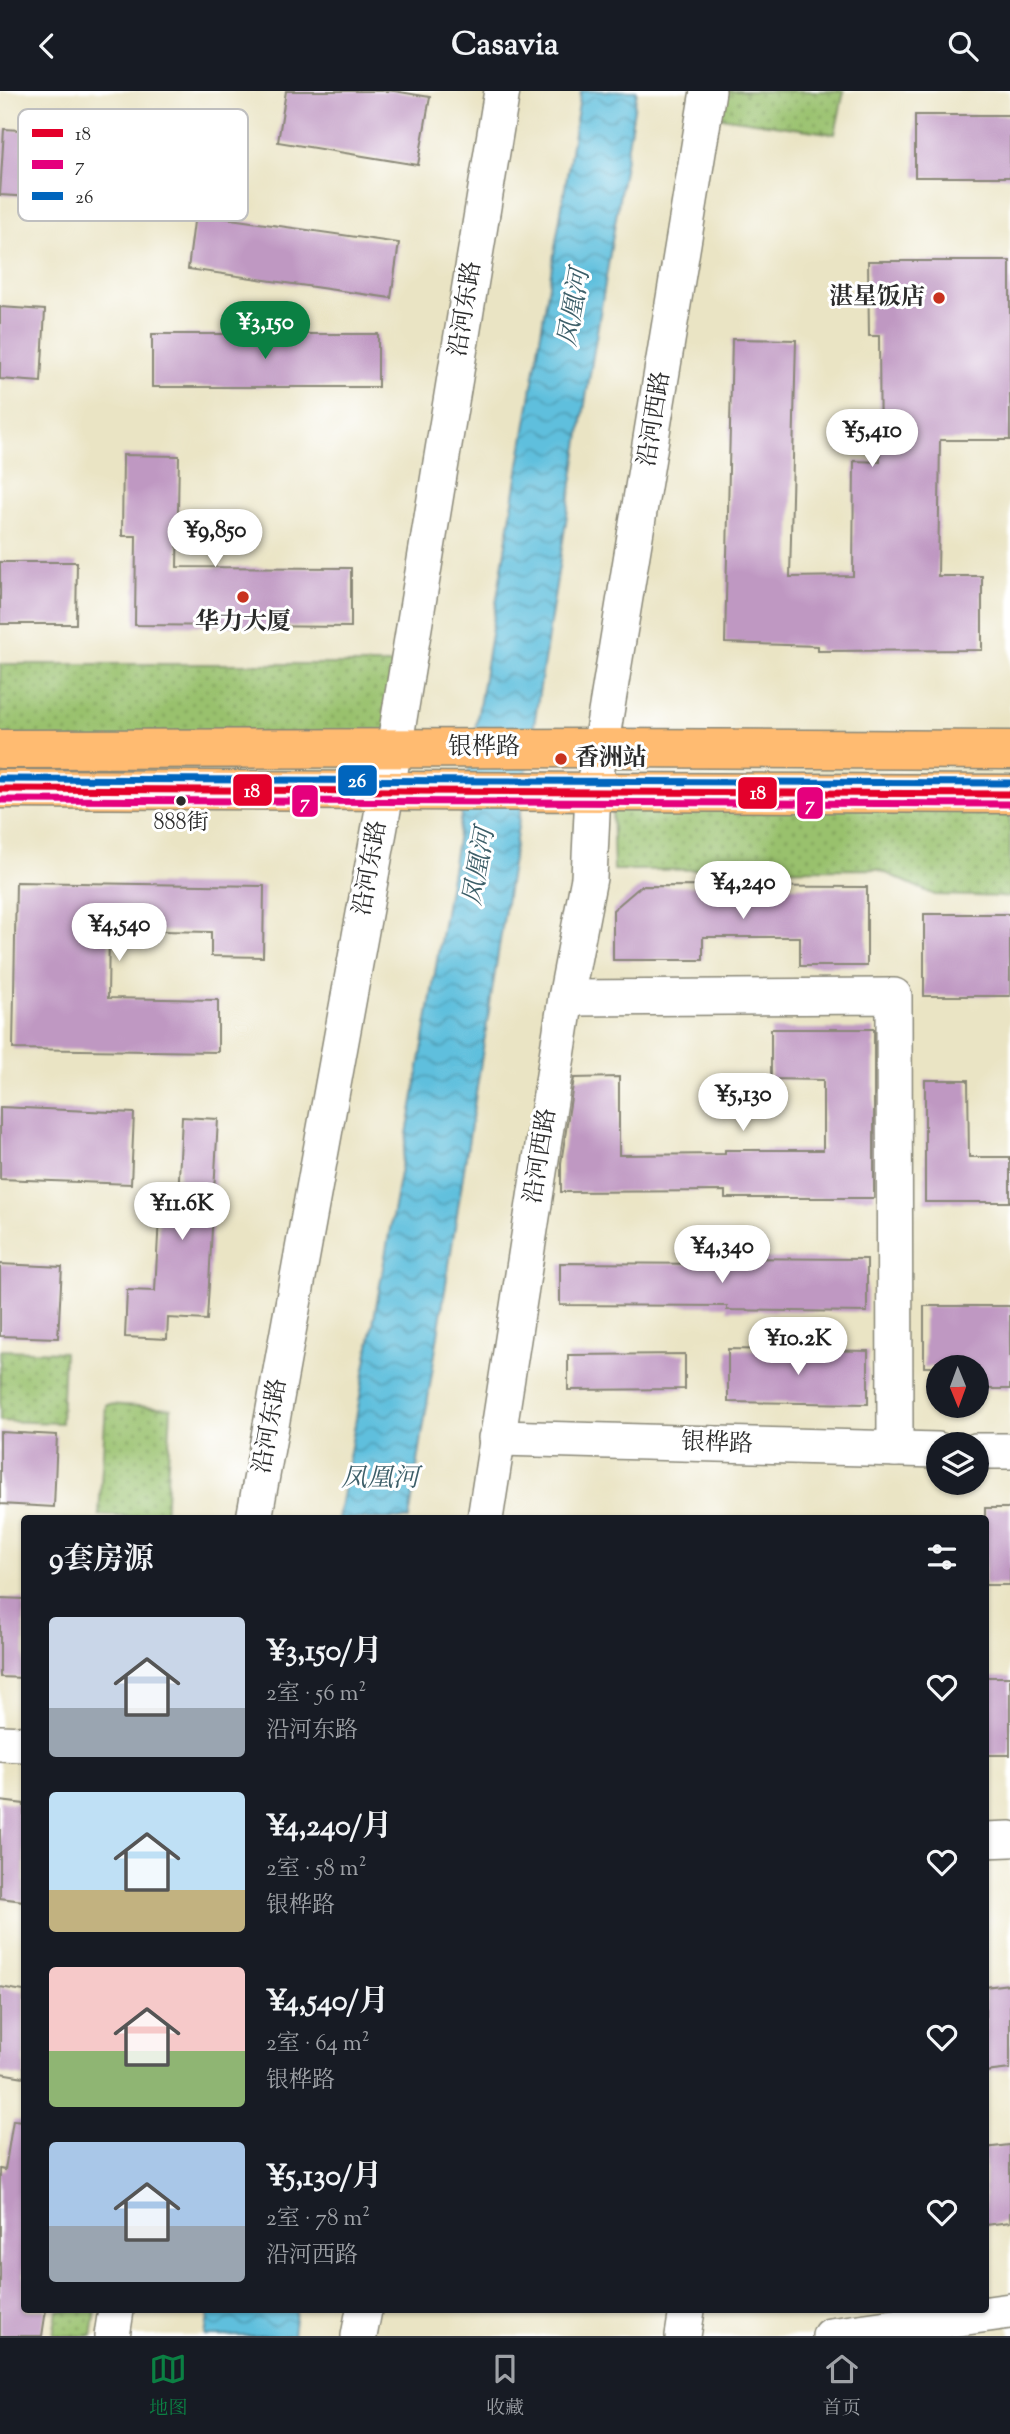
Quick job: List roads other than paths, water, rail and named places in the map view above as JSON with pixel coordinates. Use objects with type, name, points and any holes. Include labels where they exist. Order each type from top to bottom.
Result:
[{"type":"main road","name":"银桦路","points":[[0,749],[1010,750]]},
{"type":"main road","name":"银桦路","points":[[0,789],[1010,794]]},
{"type":"street","name":"沿河东路","points":[[255,1515],[384,792],[394,749],[502,91]]},
{"type":"street","name":"沿河西路","points":[[486,1515],[566,998],[589,878],[593,792],[708,91]]},
{"type":"street","points":[[566,998],[894,996],[895,1448]]},
{"type":"street","name":"银桦路","points":[[496,1438],[926,1449]]},
{"type":"street","points":[[989,1451],[1010,1451]]},
{"type":"street","points":[[0,1743],[21,1744]]},
{"type":"street","points":[[989,1840],[1010,1839]]},
{"type":"street","points":[[830,2336],[1010,2311]]},
{"type":"street","points":[[112,2336],[116,2313]]},
{"type":"street","points":[[359,2336],[363,2313]]},
{"type":"street","points":[[683,2336],[687,2313]]},
{"type":"water","name":"凤凰河","points":[[581,91],[637,91],[576,458],[410,1515],[339,1515],[424,1039]]},
{"type":"water","points":[[209,2313],[296,2313],[293,2336],[205,2336]]},
{"type":"place","name":"湛星饭店","points":[[939,298]]},
{"type":"place","name":"华力大厦","points":[[243,597]]},
{"type":"place","name":"香洲站","points":[[561,759]]},
{"type":"place","name":"888街","points":[[181,801]]}]
